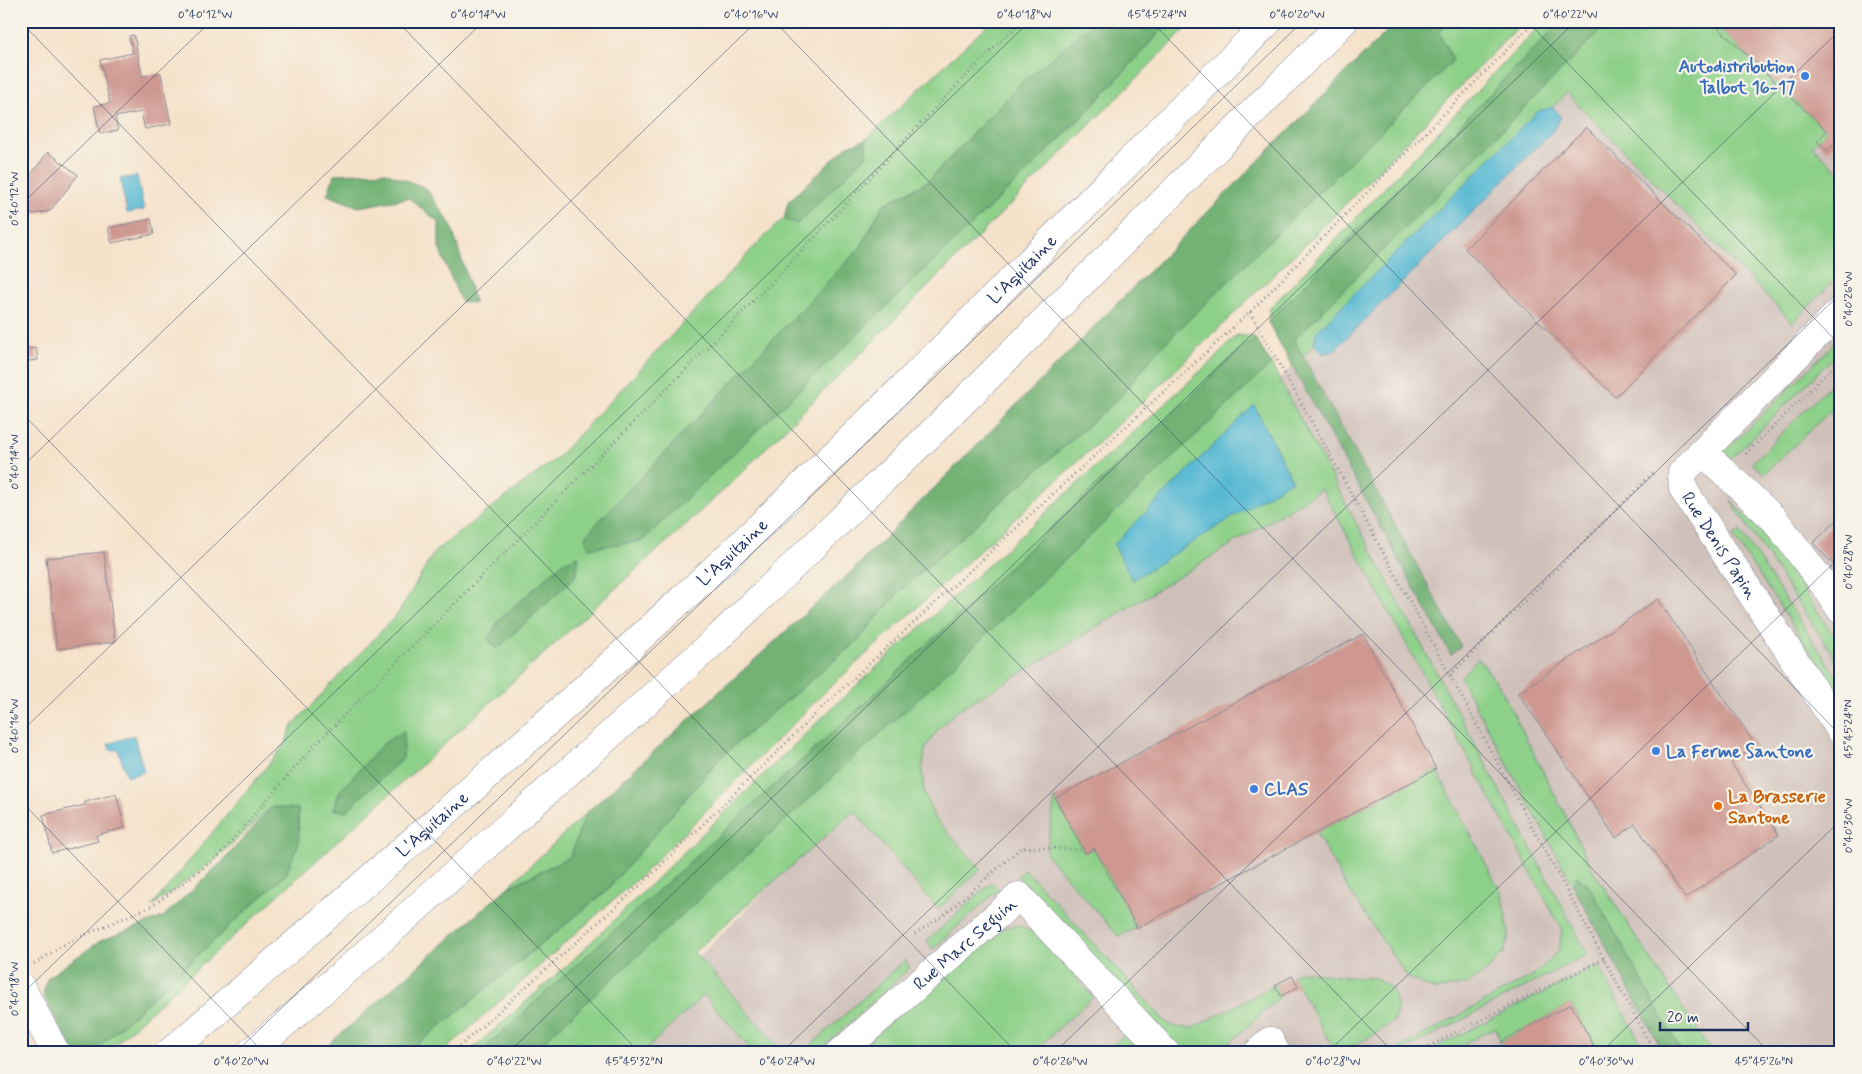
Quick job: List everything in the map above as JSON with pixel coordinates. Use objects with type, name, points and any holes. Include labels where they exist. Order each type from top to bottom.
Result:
[{"type":"main road","name":"L'Aquitaine","points":[[169,1053],[515,752],[683,598],[918,373],[1268,21]]},
{"type":"main road","points":[[250,1053],[375,945],[718,638],[945,420],[1344,21]]},
{"type":"main road","name":"Rue Denis Papin","points":[[1841,310],[1682,473],[1683,489],[1841,731]]},
{"type":"main road","points":[[1703,452],[1775,520],[1841,610]]},
{"type":"main road","name":"Rue Marc Seguin","points":[[840,1053],[1019,896],[1166,1053]]},
{"type":"main road","points":[[25,977],[55,1050]]},
{"type":"main road","points":[[1257,1053],[1270,1040],[1276,1053]]},
{"type":"path","points":[[25,977],[70,942],[152,906],[217,858],[311,749],[783,271],[950,92],[1021,21]]},
{"type":"path","points":[[452,1053],[647,879],[831,699],[1250,312],[1535,21]]},
{"type":"path","points":[[1250,312],[1655,1053]]},
{"type":"path","points":[[1450,675],[1655,471]]},
{"type":"path","points":[[1415,1053],[1604,959]]},
{"type":"shaded area","points":[[1639,21],[1841,21],[1841,1053],[602,1053]]},
{"type":"green space","points":[[992,21],[1096,21],[1019,86],[927,182],[883,205],[860,248],[1039,160],[1097,101],[1170,21],[1194,21],[727,487],[105,1053],[92,1053],[286,874],[298,810],[272,807],[217,858],[152,906],[286,743],[291,727],[399,612],[435,551],[557,458],[758,243]]},
{"type":"green space","points":[[1096,21],[1170,21],[1097,101],[1039,160],[642,541],[589,548],[585,536],[860,248],[883,205],[927,182],[1019,85]]},
{"type":"green space","points":[[1397,21],[1448,21],[1439,33],[1453,61],[1159,349],[1119,398],[899,592],[858,640],[725,753],[604,893],[407,1053],[319,1053],[507,888],[570,857],[586,813],[851,572]]},
{"type":"green space","points":[[1448,21],[1524,21],[1327,223],[1146,399],[828,689],[648,869],[442,1053],[407,1053],[604,893],[725,753],[858,640],[899,592],[1119,398],[1159,349]]},
{"type":"green space","points":[[1544,21],[1711,21],[1827,131],[1812,146],[1841,174],[1841,273],[1793,323],[1567,93],[1303,356],[1294,340],[1284,350],[1268,322],[1270,308]]},
{"type":"green space","points":[[1561,21],[1610,21],[1294,340],[1461,646],[1451,655],[1268,322]]},
{"type":"green space","points":[[866,139],[867,155],[797,224],[784,219],[788,202],[846,147]]},
{"type":"green space","points":[[385,172],[426,188],[451,225],[475,303],[461,302],[439,248],[439,223],[409,198],[359,207],[327,195],[335,174]]},
{"type":"green space","points":[[1237,335],[1254,337],[1271,364],[1588,955],[1399,1053],[1390,1053],[1535,974],[1559,950],[1562,930],[1322,489],[959,709],[939,728],[926,747],[922,770],[924,793],[934,817],[981,869],[938,909],[854,811],[694,952],[784,1053],[754,1053],[704,995],[642,1053],[468,1053],[572,961],[833,707],[1216,357]]},
{"type":"green space","points":[[1254,337],[1271,364],[929,689],[531,1053],[479,1053],[865,703]]},
{"type":"green space","points":[[1841,337],[1841,350],[1731,459],[1724,452]]},
{"type":"green space","points":[[1841,374],[1841,401],[1764,474],[1752,463]]},
{"type":"green space","points":[[1730,500],[1774,545],[1841,647],[1841,667]]},
{"type":"green space","points":[[1740,531],[1841,683],[1841,698],[1733,536]]},
{"type":"green space","points":[[579,556],[576,576],[497,649],[488,639],[499,620],[565,561]]},
{"type":"green space","points":[[1478,658],[1500,687],[1594,872],[1712,1053],[1664,1053],[1460,677]]},
{"type":"green space","points":[[404,731],[403,758],[345,812],[333,809],[340,791],[384,743]]},
{"type":"green space","points":[[1436,769],[1502,894],[1509,935],[1504,953],[1484,973],[1467,984],[1435,990],[1408,978],[1348,889],[1316,833]]},
{"type":"green space","points":[[1055,798],[1085,853],[1094,848],[1137,928],[1118,936],[1046,854]]},
{"type":"green space","points":[[272,807],[298,809],[299,842],[286,874],[92,1053],[74,1053],[43,996],[47,978],[100,941],[163,917],[222,862]]},
{"type":"green space","points":[[586,813],[570,857],[507,888]]},
{"type":"green space","points":[[1025,869],[1164,1020],[1174,1027],[1193,1028],[1275,985],[1281,996],[1219,1053],[1179,1053],[1017,876]]},
{"type":"green space","points":[[1576,876],[1588,884],[1682,1053],[1664,1053],[1573,886]]},
{"type":"green space","points":[[992,882],[999,889],[933,949],[927,941]]},
{"type":"green space","points":[[1018,925],[1037,934],[1093,997],[1032,1053],[855,1053],[997,929]]},
{"type":"green space","points":[[905,960],[910,968],[817,1053],[802,1053]]},
{"type":"green space","points":[[1598,965],[1646,1053],[1598,1053],[1571,1004],[1501,1042],[1495,1028],[1446,1053],[1424,1053]]},
{"type":"green space","points":[[1300,971],[1345,977],[1376,978],[1392,989],[1398,1006],[1394,1021],[1372,1036],[1336,1053],[1292,976]]},
{"type":"green space","points":[[1126,1033],[1143,1053],[1104,1053]]},
{"type":"water","points":[[1553,107],[1561,117],[1556,128],[1334,351],[1323,354],[1314,344],[1316,332],[1538,111]]},
{"type":"water","points":[[137,176],[144,210],[127,213],[120,179]]},
{"type":"water","points":[[1254,405],[1292,480],[1132,580],[1114,544]]},
{"type":"water","points":[[134,735],[144,772],[127,777],[118,750],[110,750],[108,744]]},
{"type":"building","name":"Autodistribution Talbot 16-17","points":[[1711,21],[1841,21],[1841,137],[1827,151],[1817,141],[1827,131]]},
{"type":"building","points":[[134,35],[142,76],[161,73],[171,124],[145,129],[141,112],[115,117],[118,130],[100,134],[94,106],[110,103],[100,60],[133,53],[129,36]]},
{"type":"building","points":[[1586,127],[1736,275],[1615,397],[1465,249]]},
{"type":"building","points":[[48,152],[78,175],[50,211],[21,216],[21,181],[27,180]]},
{"type":"building","points":[[151,219],[154,234],[112,243],[108,228]]},
{"type":"building","points":[[36,348],[38,360],[21,362],[21,350]]},
{"type":"building","points":[[1841,516],[1841,572],[1813,543]]},
{"type":"building","points":[[104,552],[115,642],[57,649],[46,558]]},
{"type":"building","points":[[1658,599],[1756,746],[1731,763],[1779,835],[1685,898],[1635,824],[1616,838],[1518,693]]},
{"type":"building","points":[[1363,634],[1436,769],[1137,928],[1094,848],[1085,853],[1055,798]]},
{"type":"building","points":[[116,794],[125,828],[96,835],[98,841],[52,853],[43,815],[85,805],[85,802]]},
{"type":"building","points":[[1292,976],[1298,987],[1281,996],[1275,985]]},
{"type":"building","points":[[1571,1004],[1598,1053],[1507,1053],[1501,1042]]},
{"type":"place","name":"Autodistribution Talbot 16-17","points":[[1805,76]]},
{"type":"place","name":"La Ferme Santone","points":[[1656,751]]},
{"type":"place","name":"CLAS","points":[[1254,789]]},
{"type":"place","name":"La Brasserie Santone","points":[[1718,806]]}]
